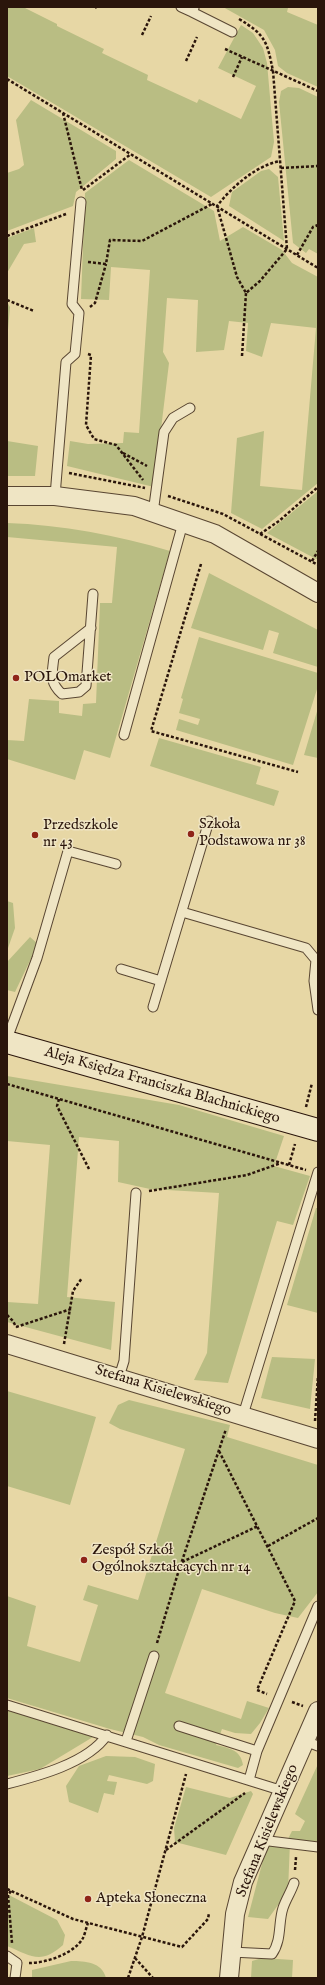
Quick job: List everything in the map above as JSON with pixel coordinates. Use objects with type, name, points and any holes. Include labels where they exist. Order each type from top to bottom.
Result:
[{"type":"street","points":[[7,496],[55,496],[134,506],[215,534],[318,593]]},
{"type":"street","name":"Aleja Księdza Franciszka Blachnickiego","points":[[7,1040],[318,1130]]},
{"type":"street","name":"Stefana Kisielewskiego","points":[[13,1334],[119,1377],[237,1413],[316,1430]]},
{"type":"street","name":"Stefana Kisielewskiego","points":[[230,1978],[235,1914],[243,1882],[283,1791],[311,1744],[312,1709]]},
{"type":"lane","points":[[181,7],[193,10],[232,32]]},
{"type":"lane","points":[[55,496],[66,362],[75,354],[79,313],[72,304],[80,206]]},
{"type":"lane","points":[[153,513],[164,432],[173,418],[190,408]]},
{"type":"lane","points":[[124,735],[183,523]]},
{"type":"lane","points":[[91,628],[54,658],[52,681],[62,694],[79,692],[86,686],[91,628],[93,594]]},
{"type":"lane","points":[[153,1007],[210,820]]},
{"type":"lane","points":[[7,1040],[37,958],[68,851],[116,864]]},
{"type":"lane","points":[[182,912],[306,948],[316,960],[314,981],[318,1010]]},
{"type":"lane","points":[[121,969],[161,981]]},
{"type":"lane","points":[[237,1413],[314,1200],[314,1172]]},
{"type":"lane","points":[[119,1377],[124,1361],[136,1193]]},
{"type":"lane","points":[[252,1781],[257,1751],[318,1606]]},
{"type":"lane","points":[[126,1741],[154,1656]]},
{"type":"lane","points":[[7,1705],[283,1791]]},
{"type":"lane","points":[[179,1726],[257,1751]]},
{"type":"lane","points":[[7,1784],[46,1774],[101,1745],[107,1736]]},
{"type":"lane","points":[[261,1840],[318,1847]]},
{"type":"lane","points":[[231,1952],[272,1954],[277,1947],[283,1908],[294,1882]]},
{"type":"lane","points":[[11,1959],[15,1978]]},
{"type":"path","points":[[142,35],[151,16]]},
{"type":"path","points":[[239,19],[255,28],[263,36],[268,48],[273,71],[288,250],[260,281],[246,293]]},
{"type":"path","points":[[186,60],[197,37]]},
{"type":"path","points":[[225,49],[318,91]]},
{"type":"path","points":[[233,78],[242,57]]},
{"type":"path","points":[[7,79],[318,268]]},
{"type":"path","points":[[7,236],[80,206],[82,191],[63,112]]},
{"type":"path","points":[[82,191],[131,154]]},
{"type":"path","points":[[217,206],[228,191],[261,167],[280,161]]},
{"type":"path","points":[[281,168],[318,166]]},
{"type":"path","points":[[79,313],[95,303],[106,264],[110,240],[142,241],[212,204]]},
{"type":"path","points":[[217,206],[237,277],[246,293],[242,356]]},
{"type":"path","points":[[297,255],[313,227],[318,225]]},
{"type":"path","points":[[76,261],[106,264]]},
{"type":"path","points":[[7,300],[34,311]]},
{"type":"path","points":[[75,354],[91,355],[86,425],[94,439],[116,445],[151,490]]},
{"type":"path","points":[[121,452],[159,472]]},
{"type":"path","points":[[260,534],[279,521],[318,487]]},
{"type":"path","points":[[312,561],[318,551]]},
{"type":"path","points":[[201,564],[151,731],[298,772]]},
{"type":"path","points":[[7,1084],[314,1172]]},
{"type":"path","points":[[59,1099],[57,1106],[89,1169]]},
{"type":"path","points":[[136,1193],[247,1175],[281,1162]]},
{"type":"path","points":[[64,1344],[73,1291],[82,1278]]},
{"type":"path","points":[[7,1315],[13,1321],[13,1334],[71,1309]]},
{"type":"path","points":[[316,1430],[318,1376]]},
{"type":"path","points":[[154,1656],[181,1562],[219,1451],[237,1413]]},
{"type":"path","points":[[219,1451],[295,1601],[257,1690],[312,1709]]},
{"type":"path","points":[[268,1546],[318,1518]]},
{"type":"path","points":[[181,1562],[258,1526]]},
{"type":"path","points":[[128,1978],[142,1937],[190,1762]]},
{"type":"path","points":[[166,1850],[248,1790],[252,1781]]},
{"type":"path","points":[[294,1882],[297,1844]]},
{"type":"path","points":[[7,1889],[73,1919],[182,1947],[208,1919],[209,1912]]},
{"type":"path","points":[[10,1891],[8,1895],[12,1949],[11,1959],[41,1963],[66,1954],[83,1939],[88,1923]]},
{"type":"path","points":[[135,1958],[153,1978]]},
{"type":"green space","points":[[7,7],[23,7],[57,24],[57,26],[104,49],[102,53],[148,75],[147,80],[197,103],[199,99],[241,119],[256,86],[218,68],[241,25],[253,33],[263,48],[267,63],[274,142],[271,157],[211,197],[7,76]]},
{"type":"green space","points":[[223,7],[286,7],[288,8],[287,12],[318,25],[318,87],[287,73],[278,66],[275,50],[264,30]]},
{"type":"green space","points":[[288,87],[299,88],[318,97],[318,254],[309,249],[306,253],[293,243],[279,102],[281,91]]},
{"type":"green space","points":[[31,100],[116,151],[116,159],[76,192],[73,206],[7,231],[7,173],[19,169],[24,165],[16,120]]},
{"type":"green space","points":[[129,160],[214,211],[220,241],[243,227],[282,250],[292,263],[318,277],[318,483],[262,529],[231,513],[237,438],[264,431],[260,486],[302,490],[316,328],[271,323],[262,357],[246,351],[248,323],[229,321],[224,350],[196,352],[198,300],[167,298],[163,352],[169,363],[154,487],[67,466],[70,441],[88,444],[123,443],[124,432],[139,433],[150,270],[111,267],[109,300],[81,299],[85,193]]},
{"type":"green space","points":[[269,169],[278,177],[284,241],[229,206],[232,192],[261,171]]},
{"type":"green space","points":[[34,228],[36,242],[24,244],[7,273],[7,238]]},
{"type":"green space","points":[[7,302],[10,307],[7,341]]},
{"type":"green space","points":[[7,441],[38,446],[35,476],[7,476]]},
{"type":"green space","points":[[318,491],[318,560],[267,533]]},
{"type":"green space","points":[[7,523],[48,526],[89,532],[130,540],[170,551],[110,758],[84,750],[75,780],[7,759],[7,740],[24,741],[29,699],[59,701],[59,713],[82,716],[83,704],[96,703],[100,603],[112,603],[117,547],[7,537]]},
{"type":"green space","points":[[209,573],[318,630],[318,667],[273,653],[279,633],[269,630],[263,650],[191,628]]},
{"type":"green space","points":[[199,637],[318,673],[318,686],[293,765],[176,730],[179,719],[198,725],[200,719],[179,713],[183,699],[181,698]]},
{"type":"green space","points":[[318,708],[318,758],[304,755]]},
{"type":"green space","points":[[159,738],[261,767],[256,784],[279,791],[274,806],[150,766]]},
{"type":"green space","points":[[7,901],[13,903],[15,928],[7,951]]},
{"type":"green space","points":[[30,937],[38,944],[15,992],[7,990],[7,962]]},
{"type":"green space","points":[[7,1076],[179,1105],[284,1136],[274,1166],[310,1176],[293,1225],[277,1221],[228,1383],[194,1380],[207,1353],[219,1193],[150,1189],[118,1182],[119,1141],[79,1137],[67,1297],[115,1302],[111,1350],[7,1322],[7,1302],[38,1304],[50,1145],[7,1141]]},
{"type":"green space","points":[[316,1208],[318,1208],[318,1313],[287,1305]]},
{"type":"green space","points":[[272,1357],[315,1359],[310,1409],[261,1398]]},
{"type":"green space","points":[[7,1391],[96,1417],[70,1505],[7,1486]]},
{"type":"green space","points":[[129,1400],[230,1425],[227,1437],[318,1465],[318,1592],[298,1618],[275,1613],[202,1589],[165,1693],[241,1719],[247,1701],[269,1708],[251,1734],[235,1733],[222,1729],[216,1745],[234,1750],[240,1756],[243,1765],[238,1768],[159,1745],[143,1737],[110,1729],[7,1698],[7,1596],[36,1606],[27,1646],[80,1662],[98,1605],[83,1600],[88,1585],[138,1600],[185,1449],[120,1429],[109,1423],[118,1405]]},
{"type":"green space","points":[[7,1710],[93,1737],[40,1769],[7,1776]]},
{"type":"green space","points":[[106,1756],[135,1757],[155,1764],[153,1781],[147,1784],[109,1775],[107,1781],[117,1782],[114,1795],[104,1793],[98,1813],[69,1802],[66,1786],[79,1766]]},
{"type":"green space","points":[[318,1764],[318,1842],[288,1839],[292,1831],[300,1831],[305,1821],[295,1814]]},
{"type":"green space","points":[[186,1787],[230,1798],[251,1791],[253,1794],[226,1855],[175,1842],[174,1828]]},
{"type":"green space","points":[[290,1842],[288,1891],[268,1919],[248,1917],[267,1845]]},
{"type":"green space","points":[[7,1894],[57,1920],[65,1935],[63,1945],[48,1955],[42,1957],[29,1955],[7,1946]]},
{"type":"green space","points":[[262,1958],[293,1960],[292,1978],[251,1978],[252,1961]]},
{"type":"green space","points":[[71,1961],[82,1961],[97,1966],[104,1973],[106,1978],[32,1978],[32,1970]]},
{"type":"place","name":"POLOmarket","points":[[16,678]]},
{"type":"place","name":"Szkoła Podstawowa nr 38","points":[[191,834]]},
{"type":"place","name":"Przedszkole nr 43","points":[[35,835]]},
{"type":"place","name":"Zespół Szkół Ogólnokształcących nr 14","points":[[84,1560]]},
{"type":"place","name":"Apteka Słoneczna","points":[[88,1899]]}]
